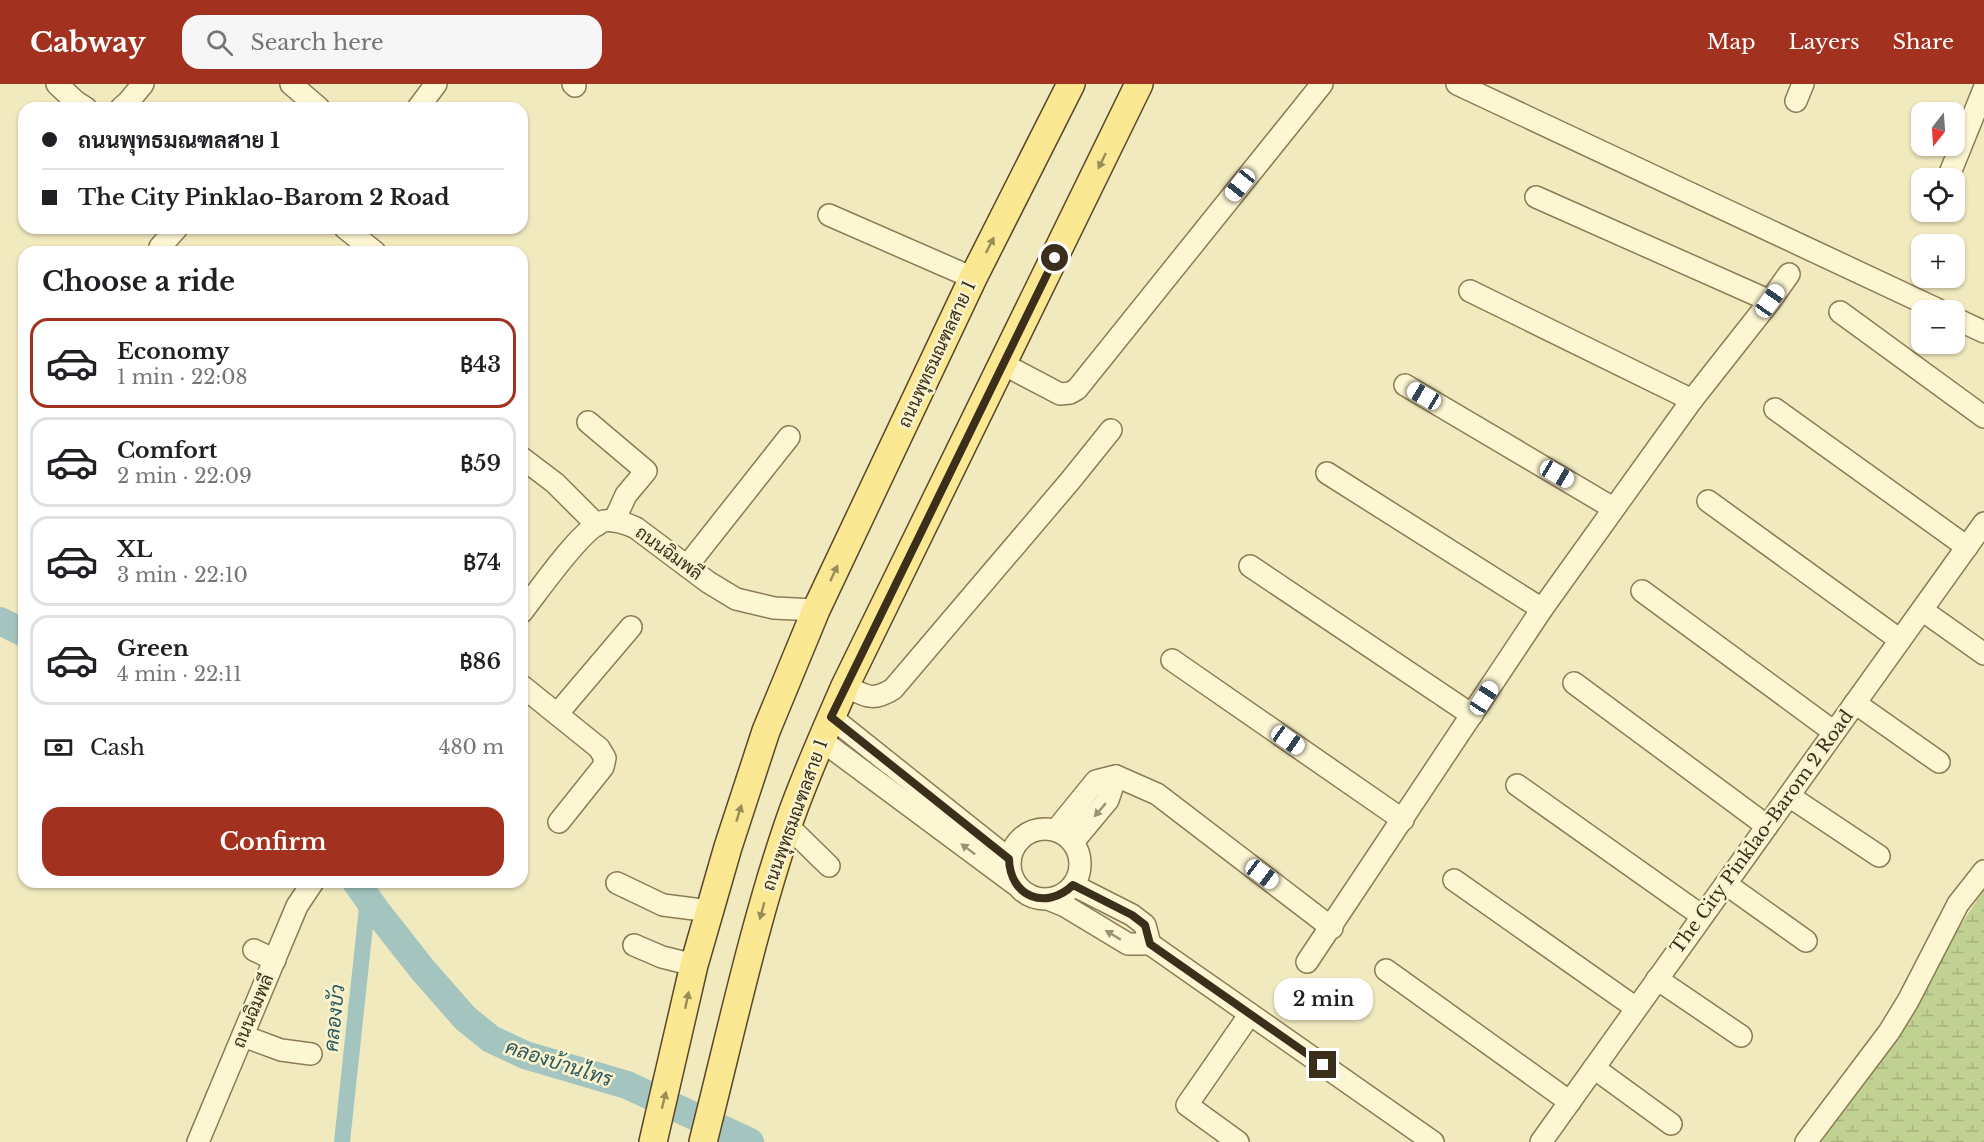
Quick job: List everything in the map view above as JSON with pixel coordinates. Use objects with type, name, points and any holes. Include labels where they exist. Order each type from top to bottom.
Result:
[{"type":"main road","name":"ถนนพุทธมณฑลสาย 1","points":[[703,1142],[766,898],[788,826],[826,729],[1003,364],[1126,96],[1139,84]]},
{"type":"main road","name":"ถนนพุทธมณฑลสาย 1","points":[[653,1142],[694,965],[735,825],[766,731],[816,610],[973,278],[1072,85]]},
{"type":"street","points":[[57,84],[77,102]]},
{"type":"street","points":[[128,102],[143,84]]},
{"type":"street","points":[[291,84],[312,102]]},
{"type":"street","points":[[422,102],[436,84]]},
{"type":"street","points":[[1003,364],[1060,394],[1070,393],[1077,389],[1322,84]]},
{"type":"street","points":[[1456,84],[1919,300]]},
{"type":"street","points":[[1952,168],[1984,89]]},
{"type":"street","points":[[1536,197],[1770,301]]},
{"type":"street","points":[[829,215],[973,278]]},
{"type":"street","points":[[161,246],[172,234]]},
{"type":"street","points":[[352,234],[368,246]]},
{"type":"street","points":[[1307,962],[1332,928],[1542,609],[1692,400],[1789,274]]},
{"type":"street","points":[[1470,291],[1692,400]]},
{"type":"street","points":[[1840,312],[1984,417]]},
{"type":"street","points":[[1965,323],[1984,332]]},
{"type":"street","points":[[1405,385],[1613,508]]},
{"type":"street","points":[[1774,409],[1967,547]]},
{"type":"street","points":[[528,604],[569,553],[605,523],[646,471],[588,422]]},
{"type":"street","points":[[845,686],[873,697],[881,696],[893,689],[1111,430]]},
{"type":"street","points":[[687,566],[789,437]]},
{"type":"street","points":[[528,463],[605,523]]},
{"type":"street","points":[[1327,473],[1542,609]]},
{"type":"street","points":[[1708,501],[1900,640]]},
{"type":"street","name":"ถนนฉิมพลี","points":[[605,523],[624,523],[636,528],[736,599],[774,608],[816,610]]},
{"type":"street","name":"The City Pinklao-Barom 2 Road","points":[[1541,1142],[1984,523]]},
{"type":"street","points":[[1250,566],[1472,715]]},
{"type":"street","points":[[1642,591],[1834,732]]},
{"type":"street","points":[[1922,610],[1984,654]]},
{"type":"street","points":[[558,713],[631,627]]},
{"type":"street","points":[[1172,660],[1403,820]]},
{"type":"street","points":[[1574,683],[1767,826]]},
{"type":"street","points":[[528,690],[599,747],[605,758],[603,767],[559,822]]},
{"type":"street","points":[[1855,703],[1939,762]]},
{"type":"street","points":[[826,729],[1009,859]]},
{"type":"street","points":[[826,729],[1030,896],[1048,899],[1065,906],[1128,944],[1150,944],[1433,1142]]},
{"type":"street","points":[[1064,836],[1108,800],[1116,776],[1157,794],[1332,928]]},
{"type":"street","points":[[1516,785],[1702,916]]},
{"type":"street","points":[[1789,796],[1879,856]]},
{"type":"street","points":[[788,826],[829,866]]},
{"type":"street","points":[[1015,884],[1011,876],[1009,859],[1016,843],[1029,831],[1041,828],[1064,836],[1079,852],[1078,875],[1066,892],[1048,899]]},
{"type":"street","points":[[1806,1142],[1889,1032],[1958,904],[1984,871]]},
{"type":"street","points":[[1454,880],[1636,1008]]},
{"type":"street","points":[[617,883],[663,905],[710,911]]},
{"type":"street","points":[[1726,884],[1806,941]]},
{"type":"street","points":[[1073,885],[1132,915],[1145,925],[1150,944]]},
{"type":"street","name":"ถนนฉิมพลี","points":[[198,1142],[297,906],[310,888]]},
{"type":"street","points":[[634,945],[662,957],[694,965]]},
{"type":"street","points":[[254,950],[275,960]]},
{"type":"street","points":[[1386,970],[1570,1102]]},
{"type":"street","points":[[1657,979],[1741,1036]]},
{"type":"street","points":[[1238,1142],[1187,1105],[1250,1014]]},
{"type":"street","points":[[243,1036],[281,1050],[311,1054]]},
{"type":"street","points":[[1594,1068],[1671,1124]]},
{"type":"green space","points":[[1984,890],[1984,1142],[1819,1142],[1881,1061],[1943,951]]},
{"type":"waterway","name":"คลองบ้านไทร","points":[[0,621],[18,630]]},
{"type":"waterway","name":"คลองบ้านไทร","points":[[360,888],[422,969],[465,1018],[491,1039],[525,1055],[627,1085],[750,1142]]},
{"type":"waterway","name":"คลองบัว","points":[[342,1142],[368,898]]},
{"type":"route","points":[[1055,258],[831,717],[1009,859],[1011,876],[1022,891],[1039,899],[1048,899],[1058,897],[1073,885],[1132,915],[1145,925],[1150,944],[1323,1065]]}]
